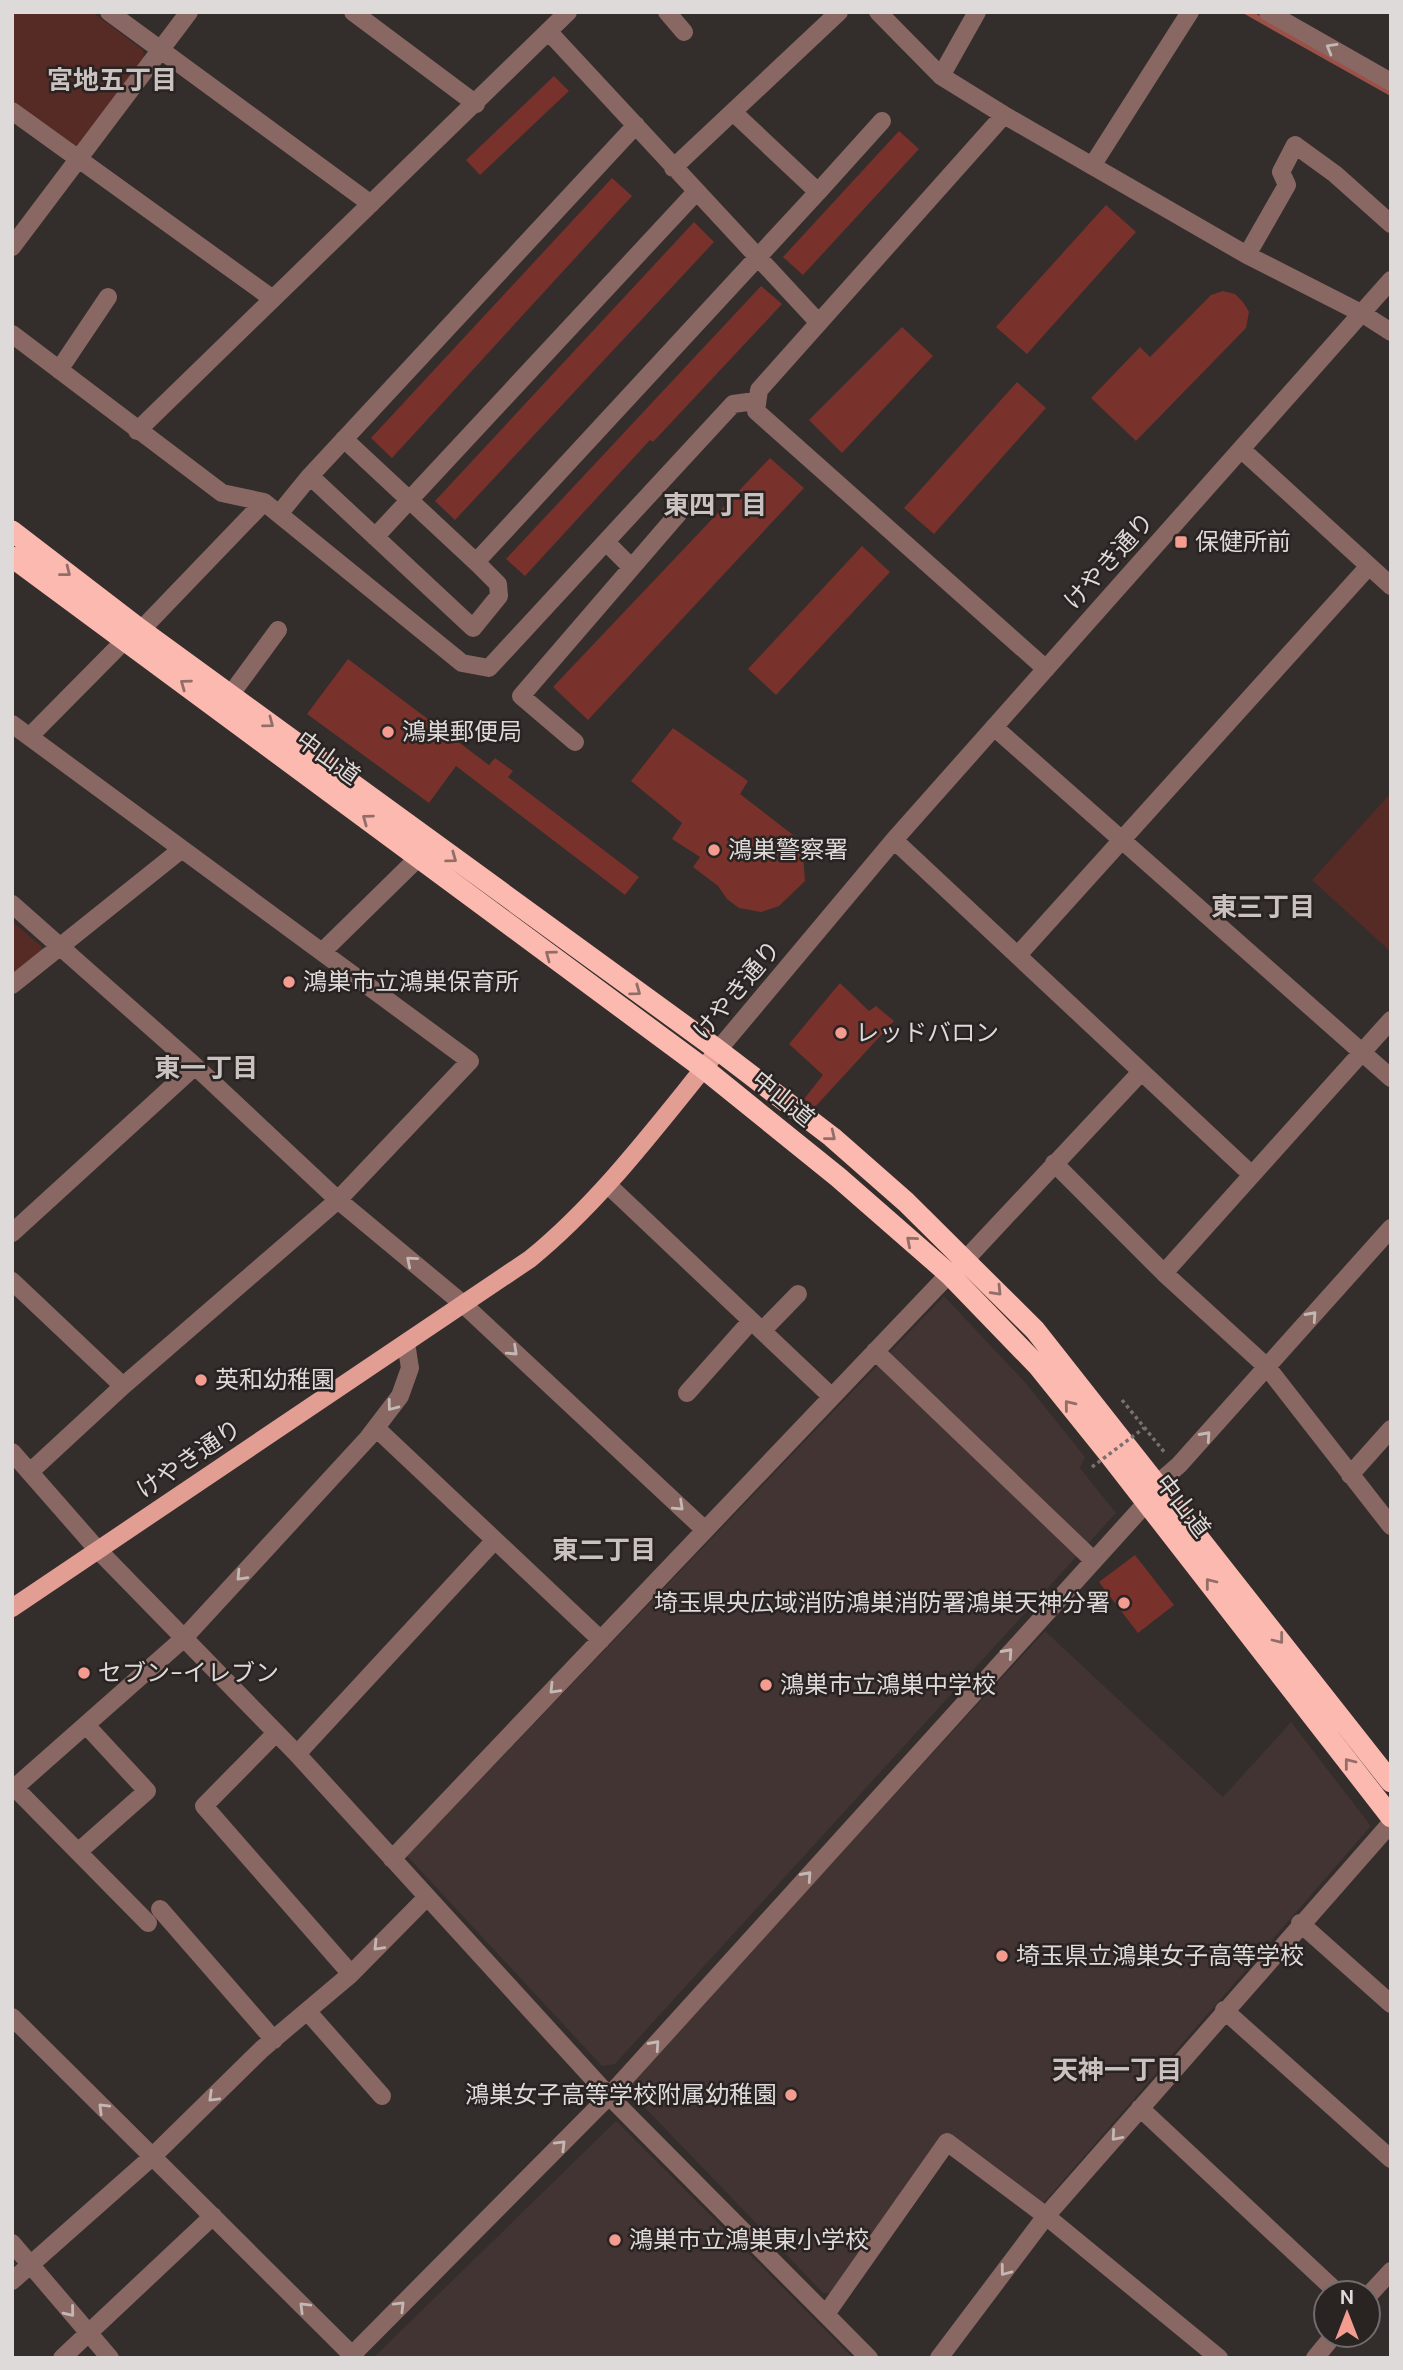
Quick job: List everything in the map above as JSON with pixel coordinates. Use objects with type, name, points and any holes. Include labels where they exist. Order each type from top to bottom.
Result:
[{"type":"highway","name":"中山道","points":[[12,531],[133,635],[419,857],[703,1068],[838,1177],[949,1274],[1152,1493],[1391,1782]]},
{"type":"highway","name":"中山道","points":[[12,557],[231,694],[718,1050],[832,1137],[966,1259],[1035,1330],[1391,1817]]},
{"type":"main road","name":"けやき通り","points":[[12,1608],[463,1304],[568,1228],[608,1185],[718,1050]]},
{"type":"street","points":[[109,12],[371,204]]},
{"type":"street","points":[[12,247],[188,12]]},
{"type":"street","points":[[353,12],[476,104]]},
{"type":"street","points":[[137,430],[568,12]]},
{"type":"street","points":[[667,12],[684,32]]},
{"type":"street","points":[[673,168],[839,12]]},
{"type":"street","points":[[878,12],[942,76],[1004,115],[1247,255],[1363,314],[1391,332]]},
{"type":"street","points":[[942,76],[977,12]]},
{"type":"street","points":[[1092,166],[1190,12]]},
{"type":"street","points":[[1268,12],[1391,82]]},
{"type":"street","points":[[548,31],[820,323]]},
{"type":"street","points":[[12,111],[273,299]]},
{"type":"street","points":[[733,112],[818,192]]},
{"type":"street","points":[[1004,115],[759,390],[755,401],[756,411],[1046,669]]},
{"type":"street","points":[[478,564],[476,562],[882,121]]},
{"type":"street","points":[[279,514],[344,439],[636,125]]},
{"type":"street","points":[[1247,255],[1287,185],[1281,172],[1295,145],[1335,174],[1391,224]]},
{"type":"street","points":[[375,537],[696,192]]},
{"type":"street","name":"けやき通り","points":[[718,1050],[894,840],[1391,280]]},
{"type":"street","points":[[58,370],[108,297]]},
{"type":"street","points":[[12,334],[222,494],[264,502],[462,663],[489,668],[733,404],[755,401]]},
{"type":"street","points":[[310,477],[473,628],[499,596],[498,584],[344,439]]},
{"type":"street","points":[[1241,449],[1391,586]]},
{"type":"street","points":[[30,736],[264,502]]},
{"type":"street","points":[[575,742],[521,696],[683,508]]},
{"type":"street","points":[[606,542],[631,567]]},
{"type":"street","points":[[1018,955],[1369,566]]},
{"type":"street","points":[[231,694],[278,630]]},
{"type":"street","points":[[12,724],[470,1061],[338,1200],[122,1386],[31,1471]]},
{"type":"street","points":[[993,727],[1391,1078]]},
{"type":"street","points":[[894,840],[1252,1175]]},
{"type":"street","points":[[12,985],[182,849]]},
{"type":"street","points":[[322,952],[419,857]]},
{"type":"street","points":[[12,904],[195,1066],[338,1200],[463,1304],[705,1530]]},
{"type":"street","points":[[1164,1273],[1391,1020]]},
{"type":"street","points":[[12,1233],[195,1066]]},
{"type":"street","points":[[966,1259],[1141,1072]]},
{"type":"street","points":[[1054,1163],[1164,1273],[1267,1367],[1391,1526]]},
{"type":"street","points":[[608,1185],[832,1397]]},
{"type":"street","points":[[12,2017],[351,2356],[609,2096],[1391,1228]]},
{"type":"street","points":[[392,1859],[949,1274]]},
{"type":"street","points":[[12,1281],[122,1386]]},
{"type":"street","points":[[687,1392],[757,1326],[798,1294]]},
{"type":"street","points":[[148,1923],[14,1789],[183,1639],[376,1428],[400,1396],[410,1368],[405,1343]]},
{"type":"street","points":[[875,1351],[1093,1559]]},
{"type":"street","points":[[376,1428],[601,1640]]},
{"type":"street","points":[[1350,1475],[1391,1429]]},
{"type":"street","points":[[12,1452],[97,1549],[297,1754],[609,2096],[869,2358]]},
{"type":"street","points":[[297,1754],[495,1540]]},
{"type":"street","points":[[78,1852],[147,1791],[86,1725]]},
{"type":"street","points":[[276,1733],[204,1806],[351,1974]]},
{"type":"street","points":[[939,2358],[1046,2216],[1300,1923],[1391,1823]]},
{"type":"street","points":[[12,2281],[152,2157],[274,2040],[351,1974],[426,1898]]},
{"type":"street","points":[[160,1909],[274,2040]]},
{"type":"street","points":[[1300,1923],[1391,2004]]},
{"type":"street","points":[[1224,2010],[1391,2158]]},
{"type":"street","points":[[309,2012],[382,2096]]},
{"type":"street","points":[[1140,2108],[1323,2279]]},
{"type":"street","points":[[826,2315],[947,2142],[1046,2216],[1219,2358]]},
{"type":"street","points":[[62,2358],[213,2216]]},
{"type":"street","points":[[12,2243],[110,2358]]},
{"type":"path","points":[[1122,1400],[1167,1455]]},
{"type":"path","points":[[1093,1467],[1144,1428]]},
{"type":"shaded area","points":[[12,12],[92,12],[143,50],[144,58],[77,146],[70,146],[12,103]]},
{"type":"shaded area","points":[[1391,793],[1391,952],[1312,880]]},
{"type":"shaded area","points":[[12,921],[42,947],[41,959],[12,980]]},
{"type":"shaded area","name":"鴻巣市立鴻巣中学校","points":[[944,1296],[1024,1381],[1085,1457],[1080,1468],[1116,1513],[615,2064],[602,2066],[407,1856]]},
{"type":"shaded area","name":"埼玉県立鴻巣女子高等学校","points":[[1045,1631],[1223,1797],[1291,1722],[1371,1826],[1041,2206],[944,2134],[834,2293],[823,2293],[625,2087]]},
{"type":"shaded area","name":"鴻巣市立鴻巣東小学校","points":[[616,2121],[853,2358],[373,2358]]},
{"type":"building","points":[[554,76],[569,91],[480,175],[466,160]]},
{"type":"building","points":[[899,131],[919,149],[803,275],[783,257]]},
{"type":"building","points":[[612,178],[632,196],[392,458],[371,438]]},
{"type":"building","points":[[1106,205],[1136,232],[1027,354],[996,327]]},
{"type":"building","points":[[694,222],[714,242],[455,520],[435,501]]},
{"type":"building","points":[[761,286],[782,304],[653,442],[650,440],[525,576],[506,559]]},
{"type":"building","points":[[1223,291],[1235,294],[1243,302],[1249,312],[1246,328],[1136,441],[1091,398],[1140,347],[1150,357],[1211,295]]},
{"type":"building","points":[[902,327],[933,356],[842,453],[809,420]]},
{"type":"building","points":[[1017,382],[1046,408],[934,534],[904,508]]},
{"type":"building","points":[[770,458],[804,488],[588,720],[553,687]]},
{"type":"building","points":[[862,546],[890,572],[776,695],[748,669]]},
{"type":"building","name":"鴻巣郵便局","points":[[348,659],[489,765],[495,758],[513,771],[508,777],[639,877],[625,895],[456,766],[429,803],[307,714]]},
{"type":"building","points":[[673,728],[748,781],[740,794],[802,842],[805,881],[779,906],[761,912],[739,908],[727,899],[718,886],[693,867],[700,857],[672,839],[682,823],[631,781]]},
{"type":"building","name":"レッドバロン","points":[[840,983],[869,1011],[876,1006],[894,1021],[815,1107],[804,1099],[823,1075],[789,1044]]},
{"type":"building","points":[[1135,1555],[1174,1605],[1138,1633],[1099,1582]]},
{"type":"waterway","points":[[1247,12],[1391,93]]},
{"type":"place","name":"保健所前","points":[[1181,542]]},
{"type":"place","name":"鴻巣郵便局","points":[[388,732]]},
{"type":"place","name":"鴻巣警察署","points":[[714,850]]},
{"type":"place","name":"鴻巣市立鴻巣保育所","points":[[289,982]]},
{"type":"place","name":"レッドバロン","points":[[841,1033]]},
{"type":"place","name":"英和幼稚園","points":[[201,1380]]},
{"type":"place","name":"埼玉県央広域消防鴻巣消防署鴻巣天神分署","points":[[1124,1603]]},
{"type":"place","name":"セブン-イレブン","points":[[84,1673]]},
{"type":"place","name":"鴻巣市立鴻巣中学校","points":[[766,1685]]},
{"type":"place","name":"埼玉県立鴻巣女子高等学校","points":[[1002,1956]]},
{"type":"place","name":"鴻巣女子高等学校附属幼稚園","points":[[791,2095]]},
{"type":"place","name":"鴻巣市立鴻巣東小学校","points":[[615,2240]]},
{"type":"district","name":"宮地五丁目","points":[[112,80]]},
{"type":"district","name":"東四丁目","points":[[715,505]]},
{"type":"district","name":"東三丁目","points":[[1263,907]]},
{"type":"district","name":"東一丁目","points":[[206,1068]]},
{"type":"district","name":"東二丁目","points":[[604,1550]]},
{"type":"district","name":"天神一丁目","points":[[1117,2070]]}]
